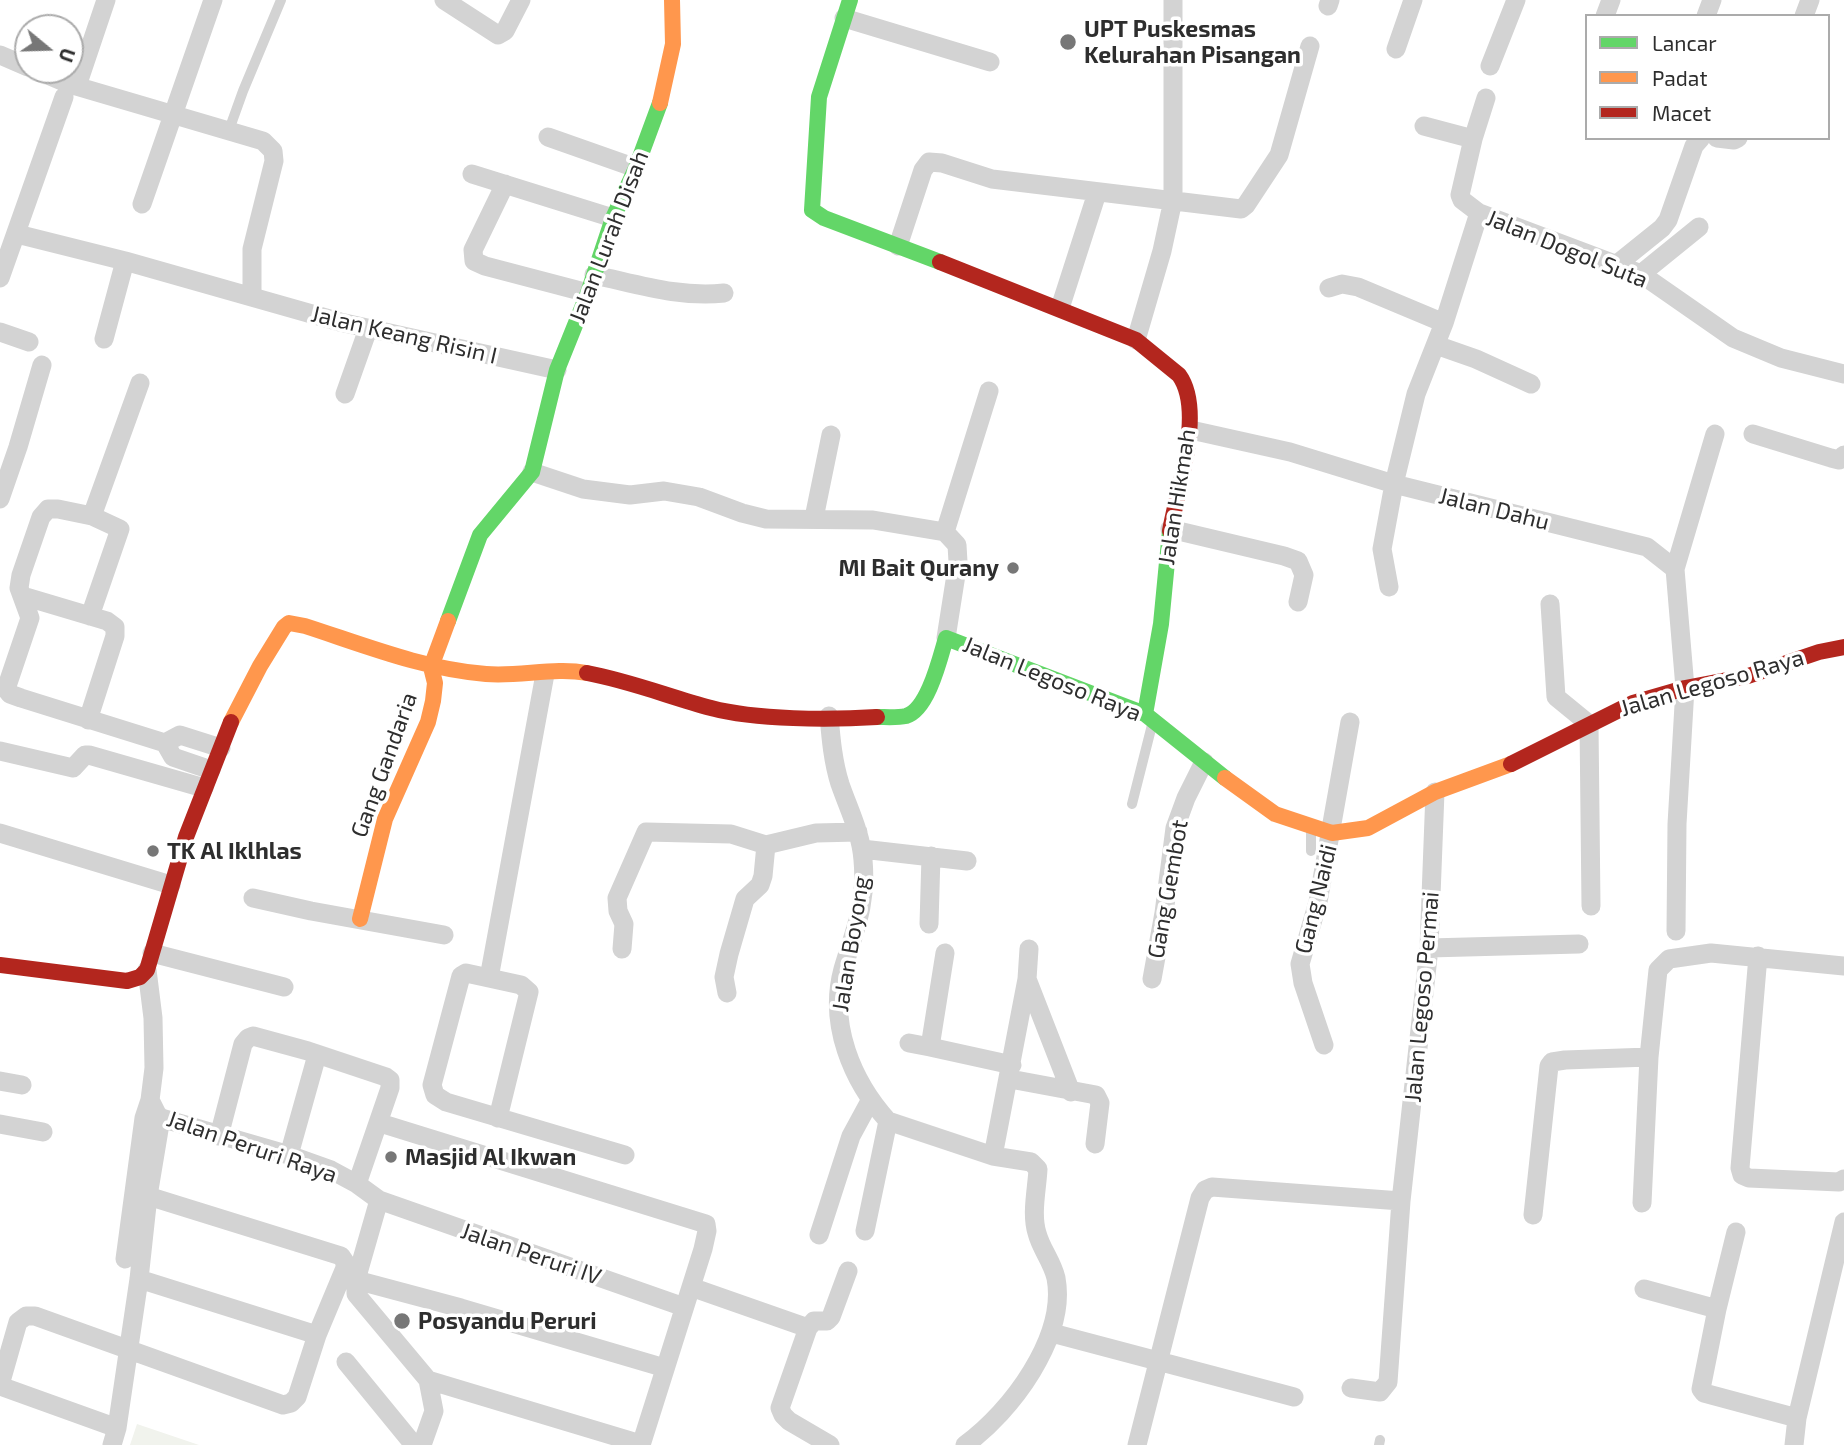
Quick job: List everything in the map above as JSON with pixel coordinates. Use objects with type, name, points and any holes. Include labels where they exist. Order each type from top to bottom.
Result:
[{"type":"street","points":[[0,278],[106,0]]},
{"type":"street","points":[[142,204],[213,0]]},
{"type":"street","points":[[444,0],[498,35],[505,31],[521,0]]},
{"type":"street","name":"Jalan Lurah Disah","points":[[431,667],[480,536],[532,472],[556,370],[591,284],[613,218],[636,168],[659,106],[673,44],[672,0]]},
{"type":"street","points":[[1136,340],[1162,251],[1173,200],[1173,0]]},
{"type":"street","points":[[1396,49],[1413,0]]},
{"type":"street","points":[[1490,66],[1516,0]]},
{"type":"street","points":[[847,9],[990,62]]},
{"type":"street","name":"Jalan Hikmah","points":[[847,9],[819,97],[812,211],[1136,340],[1182,378],[1191,430],[1170,529],[1149,718]]},
{"type":"street","points":[[898,246],[923,170],[929,162],[942,163],[992,179],[1241,209],[1279,155],[1310,46]]},
{"type":"street","points":[[59,84],[71,91],[173,113],[229,130],[262,141],[273,150],[274,161],[252,249],[252,295]]},
{"type":"street","name":"Jalan Dogol Suta","points":[[1486,98],[1473,139],[1460,195],[1462,200],[1479,213],[1641,274],[1733,338],[1781,358],[1844,374]]},
{"type":"street","points":[[1424,126],[1473,139]]},
{"type":"street","points":[[548,137],[636,168]]},
{"type":"street","points":[[1616,265],[1662,228],[1668,220],[1700,140]]},
{"type":"street","points":[[472,174],[613,218]]},
{"type":"street","points":[[505,184],[473,250],[472,258],[485,266],[591,284],[684,294],[724,293]]},
{"type":"street","points":[[1060,308],[1097,193]]},
{"type":"street","points":[[1389,587],[1382,549],[1394,484],[1416,394],[1444,323],[1479,213]]},
{"type":"street","points":[[1641,274],[1699,227]]},
{"type":"street","name":"Jalan Keang Risin I","points":[[18,234],[252,295],[368,329],[556,370]]},
{"type":"street","points":[[104,339],[125,261]]},
{"type":"street","points":[[1329,288],[1342,284],[1358,287],[1444,323]]},
{"type":"street","points":[[345,394],[368,329]]},
{"type":"street","points":[[0,332],[29,342]]},
{"type":"street","points":[[1436,345],[1531,384]]},
{"type":"street","points":[[0,499],[42,365]]},
{"type":"street","points":[[92,516],[140,383]]},
{"type":"street","points":[[945,531],[989,391]]},
{"type":"street","name":"Jalan Dahu","points":[[1191,430],[1290,452],[1394,484],[1647,547],[1675,569]]},
{"type":"street","points":[[1676,931],[1677,824],[1685,688],[1675,569],[1715,434]]},
{"type":"street","points":[[1753,434],[1839,460],[1844,455]]},
{"type":"street","points":[[814,519],[831,435]]},
{"type":"street","points":[[532,472],[583,489],[629,495],[664,491],[699,497],[766,519],[880,520],[945,531],[957,545],[958,562],[946,638]]},
{"type":"street","points":[[90,616],[120,529],[92,516],[48,509],[41,517],[21,575],[19,588],[30,618],[6,689],[10,694],[21,698],[165,743],[180,736],[221,748]]},
{"type":"street","points":[[1170,529],[1298,561],[1304,575],[1298,602]]},
{"type":"street","points":[[23,596],[107,621],[115,627],[88,720]]},
{"type":"street","points":[[1550,604],[1556,697],[1589,723],[1591,906]]},
{"type":"street","name":"Jalan Legoso Raya","points":[[149,962],[171,885],[207,779],[256,671],[289,623],[431,667],[485,674],[575,671],[609,677],[714,709],[764,716],[866,718],[907,716],[914,713],[933,680],[946,638],[1149,718],[1275,814],[1332,833],[1368,828],[1435,792],[1519,761],[1589,723],[1633,703],[1685,688],[1748,676],[1819,652],[1844,647]]},
{"type":"street","name":"Gang Gandaria","points":[[360,919],[386,817],[433,703],[435,680],[431,667]]},
{"type":"street","points":[[489,978],[545,674]]},
{"type":"street","name":"Jalan Boyong","points":[[829,716],[833,757],[860,841],[864,894],[860,920],[842,972],[839,1022],[844,1045],[870,1101],[888,1121],[993,1156],[1031,1162],[1038,1169],[1035,1223],[1037,1235],[1056,1278],[1057,1299],[1052,1333]]},
{"type":"street","name":"Gang Naidi","points":[[1324,1045],[1303,984],[1300,964],[1315,914],[1332,833],[1350,722]]},
{"type":"street","points":[[165,743],[173,757],[207,779]]},
{"type":"street","points":[[0,751],[73,768],[85,755],[89,755],[207,779]]},
{"type":"street","name":"Gang Gembot","points":[[1152,979],[1167,899],[1175,828],[1204,762]]},
{"type":"street","name":"Jalan Legoso Permai","points":[[1351,1388],[1380,1392],[1388,1382],[1401,1201],[1429,948],[1435,792]]},
{"type":"street","points":[[622,949],[624,924],[618,911],[617,898],[646,832],[731,834],[766,845],[806,835],[860,841],[967,861]]},
{"type":"street","points":[[0,833],[171,885]]},
{"type":"street","points":[[727,993],[724,976],[729,954],[745,899],[760,885],[766,845]]},
{"type":"street","points":[[929,924],[931,856]]},
{"type":"street","points":[[253,898],[444,935]]},
{"type":"street","points":[[1429,948],[1579,944]]},
{"type":"street","points":[[993,1156],[1011,1072],[1027,979],[1029,949]]},
{"type":"street","points":[[930,1047],[945,953]]},
{"type":"street","points":[[1642,1203],[1649,1057],[1658,970],[1669,959],[1712,953],[1844,966]]},
{"type":"street","points":[[1758,956],[1740,1168],[1742,1175],[1762,1179],[1839,1182],[1844,1179]]},
{"type":"street","points":[[0,965],[127,981],[139,977],[149,962],[284,987]]},
{"type":"street","name":"Jalan Peruri Raya","points":[[149,962],[154,1068],[150,1100],[157,1114],[161,1118],[331,1170],[379,1200]]},
{"type":"street","points":[[498,1118],[529,992],[521,985],[466,973],[461,976],[432,1085],[435,1095],[446,1102],[498,1118],[625,1155]]},
{"type":"street","points":[[1027,979],[1071,1092]]},
{"type":"street","points":[[219,1136],[243,1044],[253,1036],[386,1077],[390,1080],[390,1088],[357,1184]]},
{"type":"street","points":[[909,1042],[1071,1092],[1096,1095],[1100,1100],[1095,1144]]},
{"type":"street","points":[[289,1155],[317,1055]]},
{"type":"street","points":[[1533,1215],[1549,1066],[1552,1062],[1565,1060],[1649,1057]]},
{"type":"street","points":[[0,1081],[22,1085]]},
{"type":"street","points":[[125,1259],[144,1118],[150,1100]]},
{"type":"street","points":[[819,1235],[851,1136],[870,1101]]},
{"type":"street","points":[[148,1196],[341,1256],[345,1268],[317,1335],[297,1397],[291,1403],[283,1405],[128,1349],[26,1316],[18,1322],[0,1385],[114,1436],[128,1349],[139,1279],[148,1196],[161,1118]]},
{"type":"street","points":[[865,1231],[888,1121]]},
{"type":"street","points":[[380,1123],[706,1224],[707,1231],[691,1287],[641,1444],[428,1380]]},
{"type":"street","points":[[0,1124],[43,1132]]},
{"type":"street","points":[[1137,1445],[1200,1198],[1205,1190],[1213,1187],[1401,1201]]},
{"type":"street","points":[[379,1200],[356,1280],[356,1294],[428,1380],[434,1411],[422,1445]]},
{"type":"street","name":"Jalan Peruri IV","points":[[379,1200],[684,1307]]},
{"type":"street","points":[[1794,1445],[1797,1418],[1844,1222]]},
{"type":"street","points":[[1736,1231],[1701,1385],[1704,1393],[1797,1418]]},
{"type":"street","points":[[830,1445],[789,1420],[780,1408],[808,1328],[814,1321],[827,1321],[831,1317],[848,1271]]},
{"type":"street","points":[[139,1279],[317,1335]]},
{"type":"street","points":[[356,1280],[665,1368]]},
{"type":"street","points":[[691,1287],[808,1328]]},
{"type":"street","points":[[1644,1289],[1717,1309]]},
{"type":"street","points":[[965,1445],[983,1432],[1017,1396],[1052,1333],[1294,1397]]},
{"type":"street","points":[[346,1362],[414,1445]]},
{"type":"lane","points":[[229,130],[281,0]]},
{"type":"lane","points":[[1132,804],[1149,718]]},
{"type":"lane","points":[[1311,827],[1311,851]]},
{"type":"shaded area","points":[[137,1424],[199,1445],[130,1445]]},
{"type":"traffic: fast","points":[[850,0],[819,97],[812,210],[824,218],[940,262]]},
{"type":"traffic: fast","points":[[448,621],[480,535],[532,472],[557,370],[588,293],[613,218],[636,168],[660,103]]},
{"type":"traffic: fast","points":[[1145,714],[1161,624],[1170,531]]},
{"type":"traffic: fast","points":[[877,717],[906,716],[921,704],[937,670],[946,638],[1145,714],[1225,778]]},
{"type":"traffic: slow","points":[[660,103],[673,44],[672,0]]},
{"type":"traffic: slow","points":[[360,919],[385,819],[428,722],[435,683],[431,667],[448,621]]},
{"type":"traffic: slow","points":[[231,722],[260,666],[289,623],[439,667],[498,675],[562,671],[587,673]]},
{"type":"traffic: slow","points":[[1225,778],[1275,814],[1332,833],[1368,828],[1435,792],[1511,764]]},
{"type":"traffic: jam","points":[[940,262],[1136,340],[1179,375],[1190,409],[1189,429],[1183,473],[1170,531]]},
{"type":"traffic: jam","points":[[1511,764],[1633,703],[1685,688],[1748,676],[1819,652],[1844,647]]},
{"type":"traffic: jam","points":[[587,673],[729,712],[793,718],[877,717]]},
{"type":"traffic: jam","points":[[0,965],[127,981],[140,977],[147,970],[186,837],[231,722]]},
{"type":"place","name":"UPT Puskesmas Kelurahan Pisangan","points":[[1068,42]]},
{"type":"place","name":"MI Bait Qurany","points":[[1013,568]]},
{"type":"place","name":"TK Al Iklhlas","points":[[153,851]]},
{"type":"place","name":"Masjid Al Ikwan","points":[[391,1157]]},
{"type":"place","name":"Posyandu Peruri","points":[[402,1321]]}]
